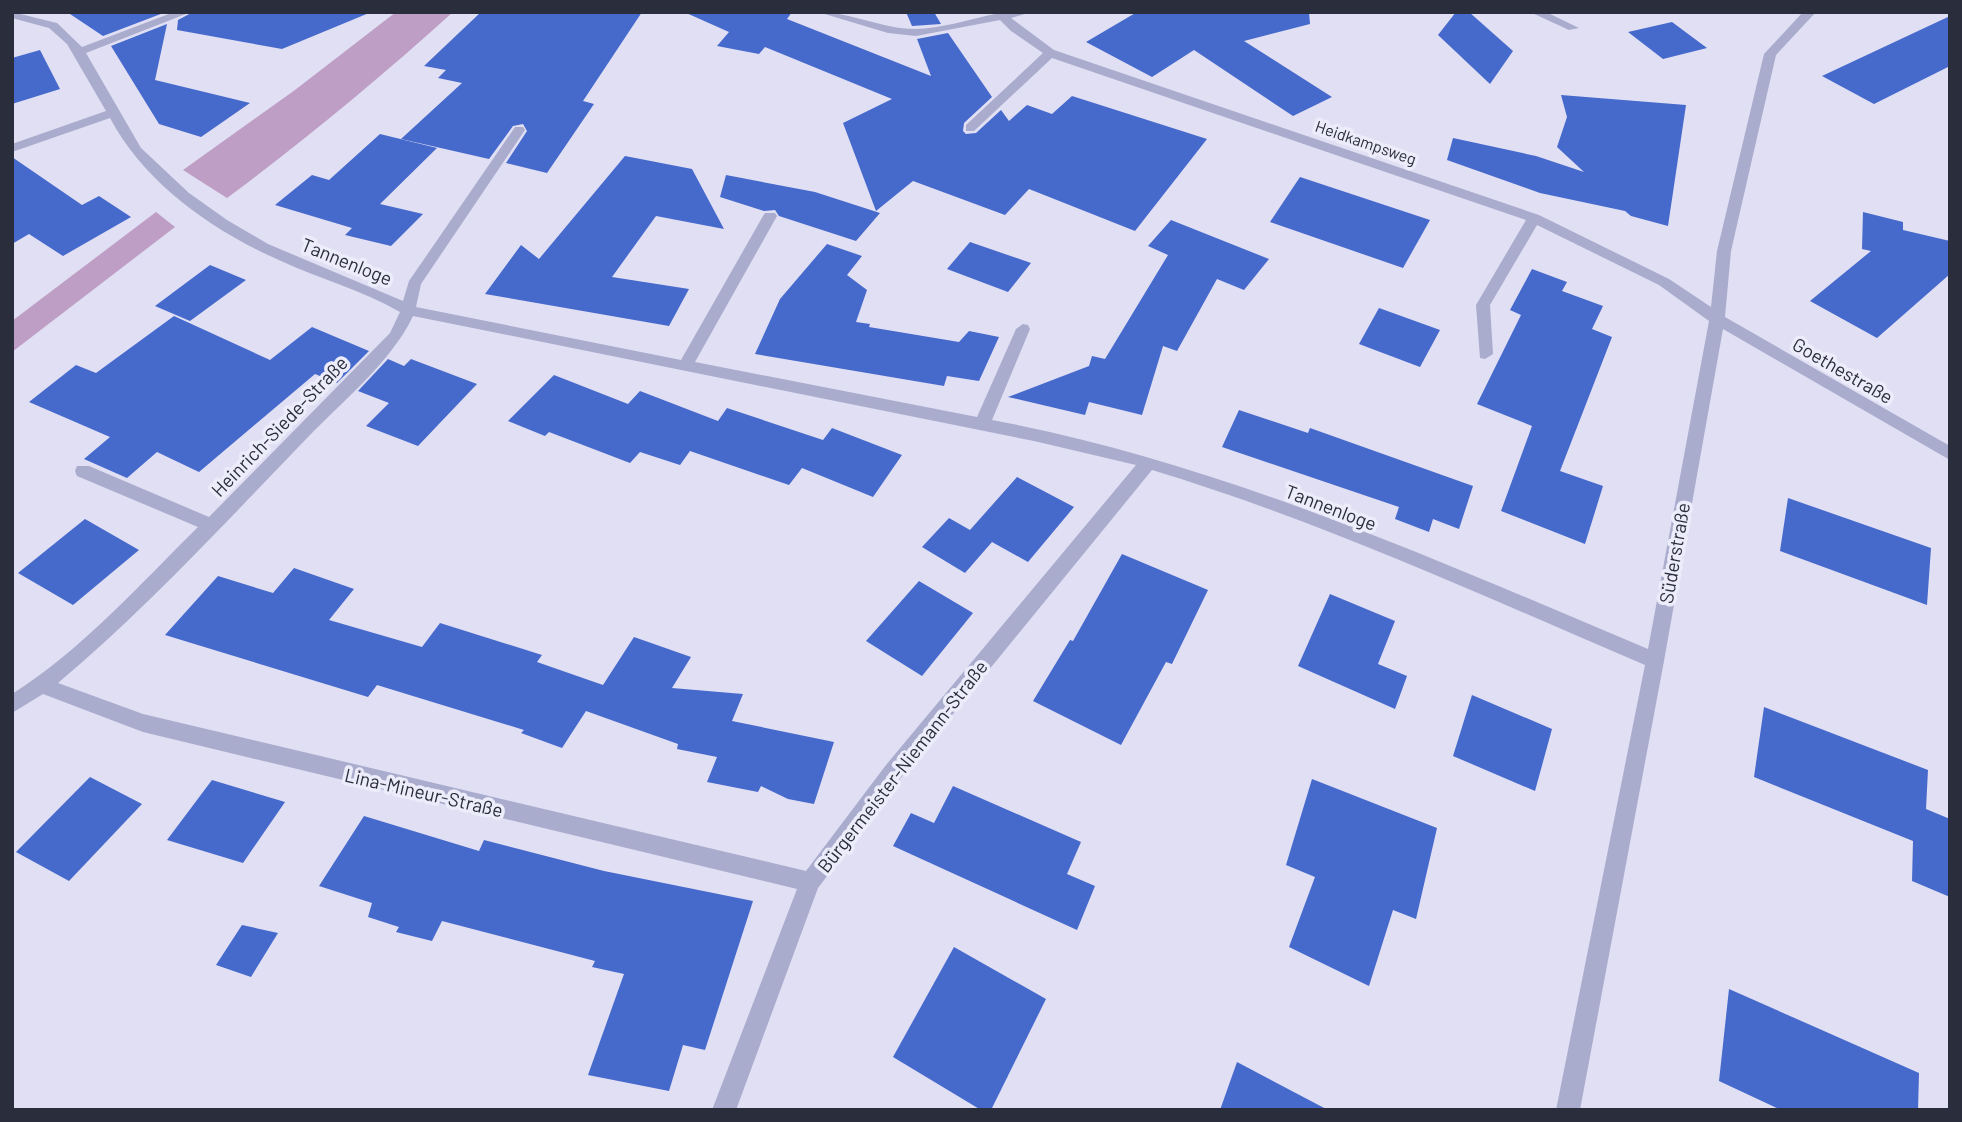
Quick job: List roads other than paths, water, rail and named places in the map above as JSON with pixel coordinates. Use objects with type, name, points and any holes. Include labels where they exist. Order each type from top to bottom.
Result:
[{"type":"street","points":[[79,52],[185,12]]},
{"type":"street","points":[[824,12],[888,30],[916,33],[1026,12]]},
{"type":"street","points":[[1536,12],[1573,28]]},
{"type":"street","name":"Süderstraße","points":[[1568,1110],[1655,661],[1717,319],[1724,251],[1770,54],[1810,12]]},
{"type":"street","name":"Tannenloge","points":[[12,15],[57,27],[79,52],[112,113],[146,164],[209,217],[302,265],[379,292],[408,310],[982,424],[1148,463],[1227,487],[1443,570],[1655,661]]},
{"type":"street","name":"Heidkampsweg","points":[[1001,15],[1015,29],[1050,53],[1534,218],[1664,282],[1717,319]]},
{"type":"street","points":[[970,128],[1050,53]]},
{"type":"street","points":[[12,148],[112,113]]},
{"type":"street","name":"Heinrich-Siede-Straße","points":[[12,705],[43,687],[211,525],[396,336],[408,310],[414,284],[519,130]]},
{"type":"street","points":[[685,366],[770,216]]},
{"type":"street","points":[[1485,354],[1483,305],[1534,218]]},
{"type":"street","name":"Goethestraße","points":[[1717,319],[1950,454]]},
{"type":"street","points":[[982,424],[1023,329]]},
{"type":"street","name":"Bürgermeister-Niemann-Straße","points":[[724,1110],[810,882],[893,772],[1148,463]]},
{"type":"street","points":[[83,471],[211,525]]},
{"type":"street","name":"Lina-Mineur-Straße","points":[[43,687],[144,723],[444,797],[810,882]]}]
